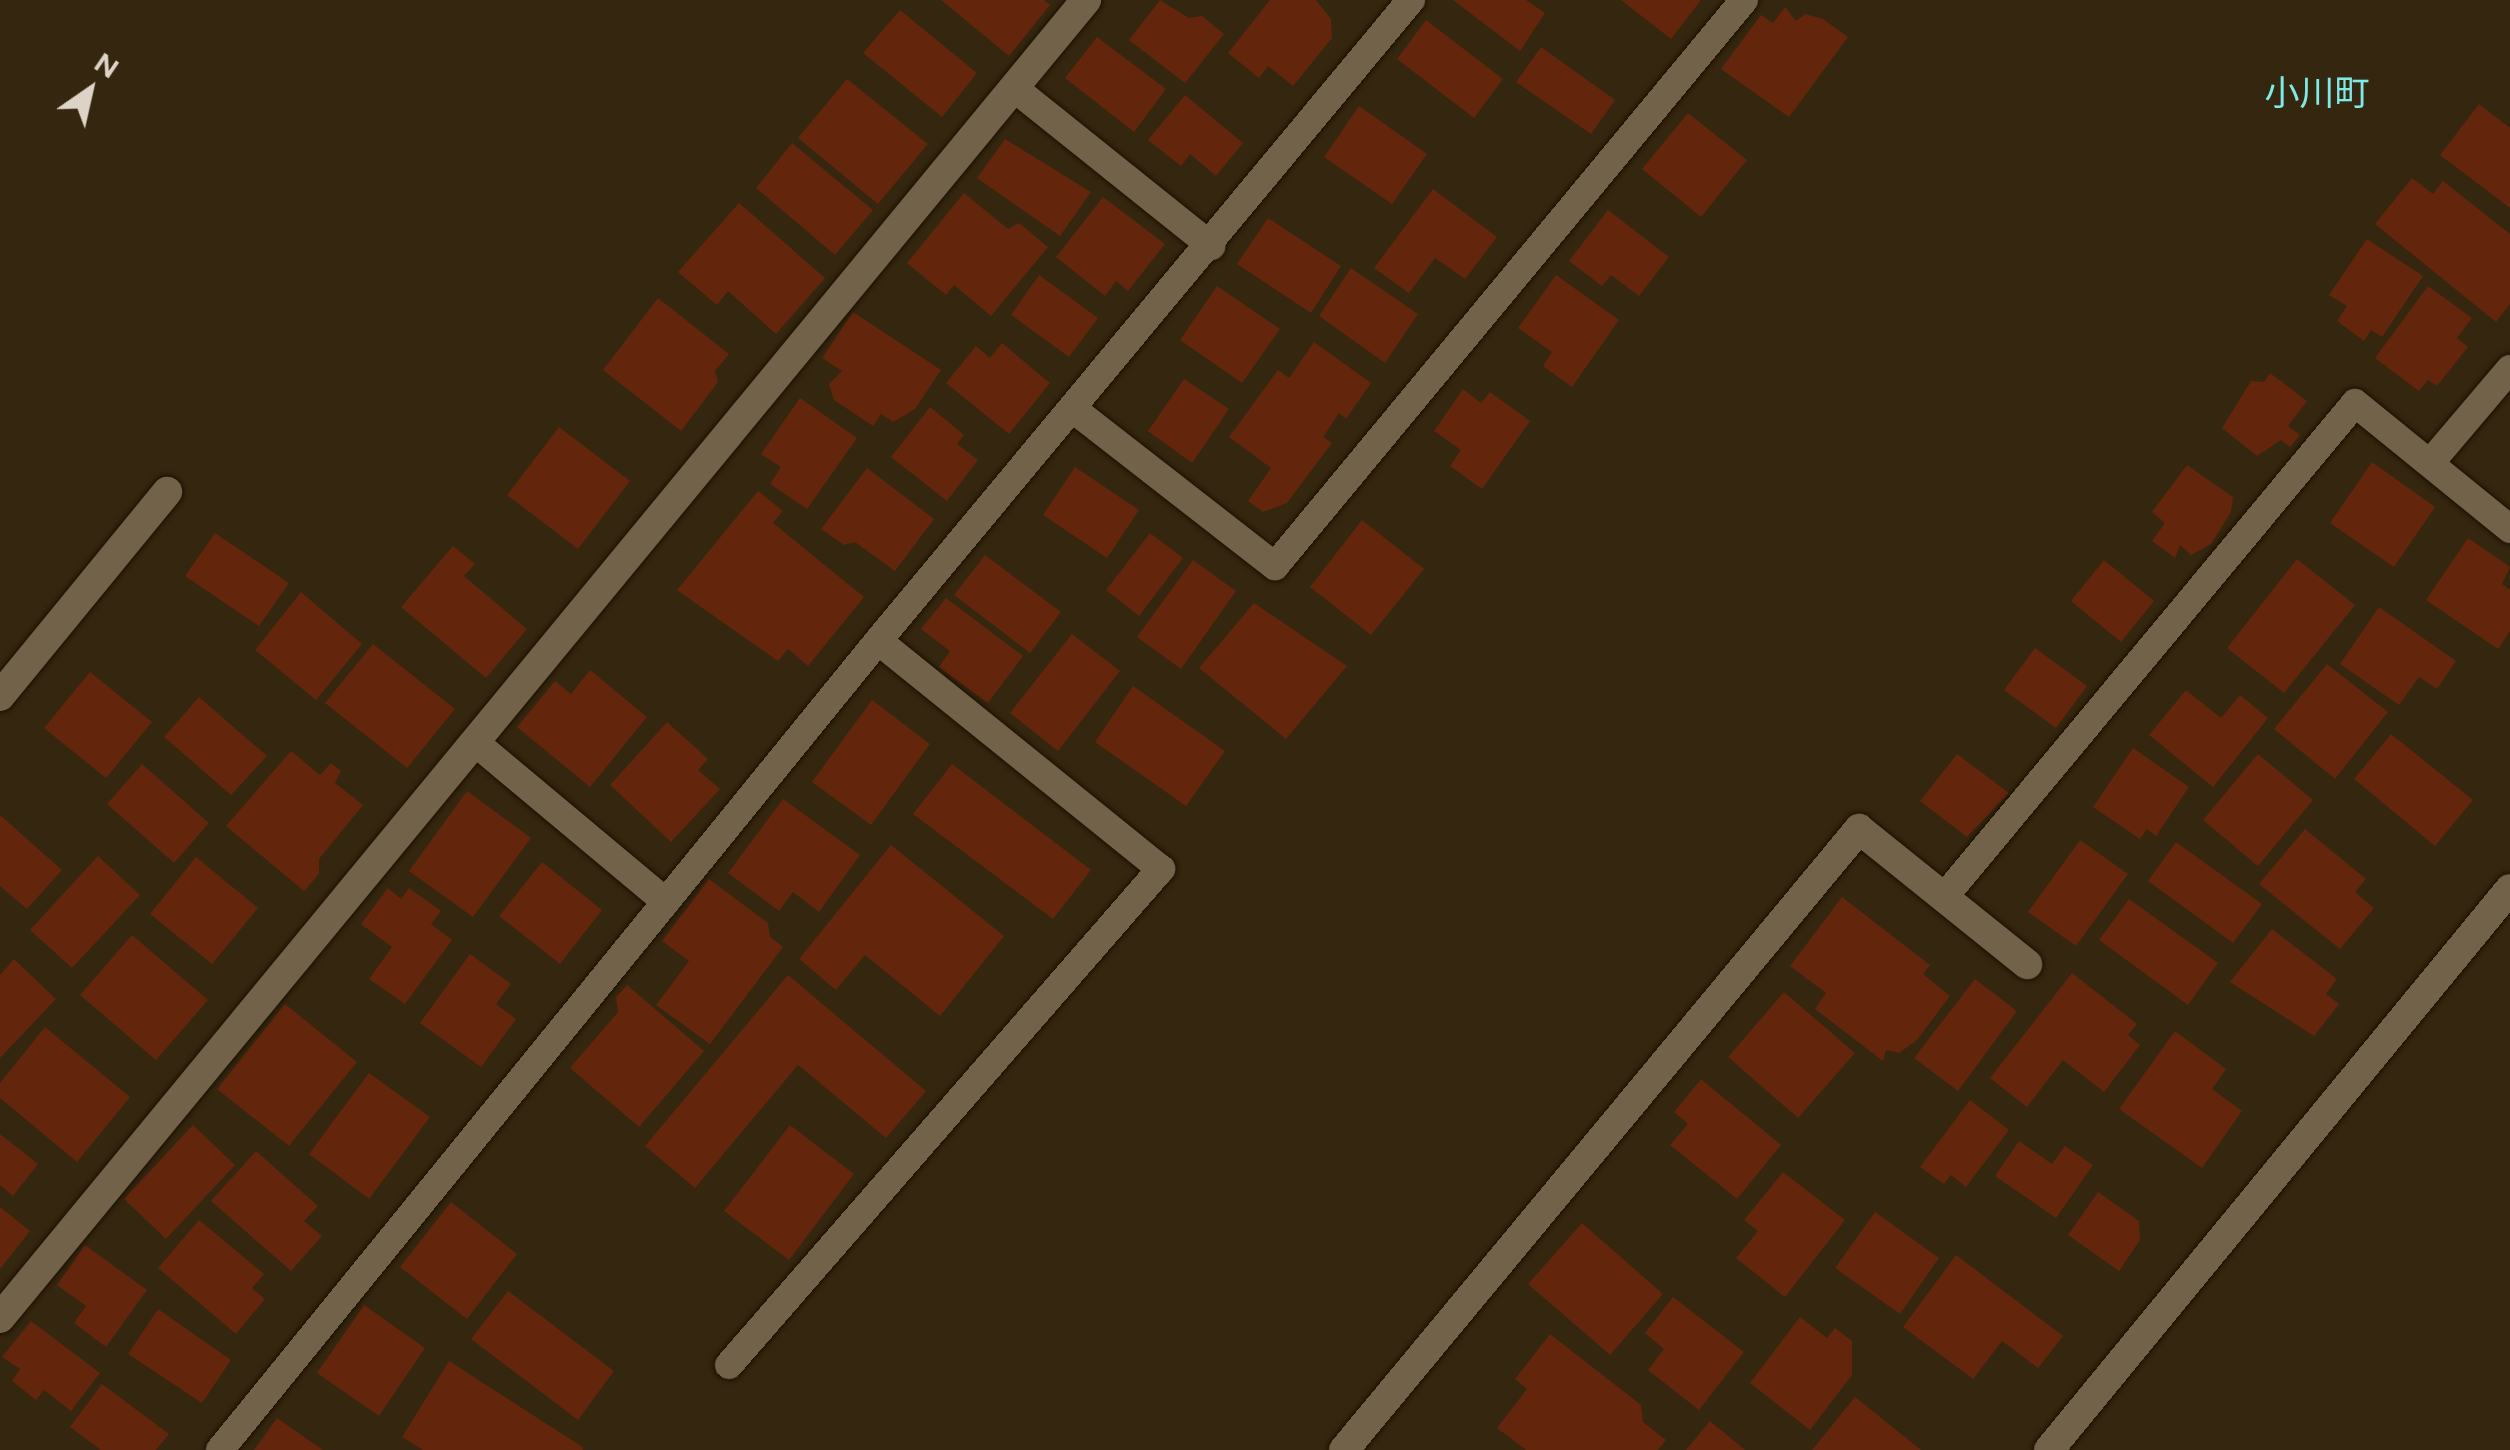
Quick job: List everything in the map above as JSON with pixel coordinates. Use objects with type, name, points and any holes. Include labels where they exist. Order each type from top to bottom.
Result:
[{"type":"street","points":[[0,1318],[477,744],[1086,0]]},
{"type":"street","points":[[0,696],[166,492]]},
{"type":"street","points":[[1344,1450],[1859,830],[2026,964]]},
{"type":"street","points":[[2048,1450],[2510,889]]},
{"type":"lane","points":[[1073,410],[1275,566],[1744,0]]},
{"type":"lane","points":[[220,1450],[878,641],[1212,246],[1394,6]]},
{"type":"lane","points":[[1014,88],[1212,246]]},
{"type":"lane","points":[[2432,462],[2510,369]]},
{"type":"lane","points":[[1945,896],[2355,404],[2510,528]]},
{"type":"lane","points":[[729,1366],[1161,870],[878,641]]},
{"type":"lane","points":[[477,744],[666,902]]},
{"type":"building","points":[[941,0],[1044,0],[1050,5],[1009,56]]},
{"type":"building","points":[[1160,0],[1189,18],[1202,16],[1224,34],[1185,83],[1129,40]]},
{"type":"building","points":[[1270,0],[1316,0],[1331,19],[1332,38],[1293,86],[1268,66],[1259,78],[1228,53]]},
{"type":"building","points":[[1453,0],[1526,0],[1545,13],[1520,51]]},
{"type":"building","points":[[1621,0],[1701,0],[1671,39]]},
{"type":"building","points":[[1785,7],[1796,21],[1805,14],[1823,19],[1848,37],[1789,117],[1721,69],[1761,15],[1773,23]]},
{"type":"building","points":[[900,10],[977,73],[942,117],[863,53]]},
{"type":"building","points":[[1426,20],[1503,79],[1474,118],[1397,59]]},
{"type":"building","points":[[1097,37],[1166,89],[1134,132],[1065,78]]},
{"type":"building","points":[[1541,47],[1615,100],[1591,134],[1516,82]]},
{"type":"building","points":[[847,79],[928,144],[878,204],[798,138]]},
{"type":"building","points":[[1185,95],[1243,143],[1216,176],[1190,154],[1181,166],[1148,140]]},
{"type":"building","points":[[2479,104],[2510,128],[2510,208],[2440,155]]},
{"type":"building","points":[[1359,106],[1427,154],[1392,204],[1324,157]]},
{"type":"building","points":[[1688,113],[1747,160],[1701,217],[1642,169]]},
{"type":"building","points":[[1005,139],[1091,192],[1060,236],[977,178]]},
{"type":"building","points":[[792,143],[873,210],[835,255],[756,188]]},
{"type":"building","points":[[2412,178],[2433,194],[2443,181],[2510,234],[2510,304],[2496,322],[2375,224]]},
{"type":"building","points":[[1433,189],[1497,237],[1465,279],[1435,258],[1409,293],[1374,268]]},
{"type":"building","points":[[964,193],[1008,229],[1019,223],[1048,247],[991,316],[954,285],[946,295],[907,263]]},
{"type":"building","points":[[1103,197],[1165,244],[1128,291],[1116,281],[1105,296],[1056,257]]},
{"type":"building","points":[[739,203],[825,278],[776,334],[728,291],[717,305],[678,272]]},
{"type":"building","points":[[1608,210],[1669,257],[1639,296],[1611,275],[1602,286],[1569,261]]},
{"type":"building","points":[[1268,218],[1341,266],[1311,313],[1237,264]]},
{"type":"building","points":[[2367,239],[2423,276],[2382,337],[2371,330],[2364,341],[2337,321],[2347,306],[2329,295]]},
{"type":"building","points":[[1351,268],[1418,314],[1385,363],[1319,316]]},
{"type":"building","points":[[1039,275],[1098,318],[1069,357],[1011,315]]},
{"type":"building","points":[[1556,275],[1619,320],[1572,387],[1543,366],[1552,352],[1518,328]]},
{"type":"building","points":[[1217,286],[1280,329],[1242,383],[1180,340]]},
{"type":"building","points":[[2428,286],[2472,318],[2457,338],[2468,347],[2437,386],[2428,380],[2419,391],[2375,358]]},
{"type":"building","points":[[658,298],[729,354],[715,371],[718,382],[681,431],[603,370]]},
{"type":"building","points":[[853,312],[941,370],[915,409],[893,422],[881,414],[873,426],[834,400],[829,384],[842,371],[822,358]]},
{"type":"building","points":[[1314,342],[1371,383],[1346,419],[1339,413],[1323,437],[1332,443],[1287,503],[1263,512],[1248,501],[1271,468],[1229,437],[1278,370],[1289,378]]},
{"type":"building","points":[[1002,343],[1050,383],[1009,434],[946,383],[976,346],[990,358]]},
{"type":"building","points":[[2270,373],[2307,401],[2288,426],[2300,435],[2290,447],[2281,440],[2257,456],[2222,428],[2251,381],[2264,382]]},
{"type":"building","points":[[1184,379],[1229,409],[1192,463],[1148,431]]},
{"type":"building","points":[[1463,389],[1481,403],[1490,392],[1530,421],[1482,489],[1450,466],[1461,450],[1434,431]]},
{"type":"building","points":[[800,398],[857,438],[807,509],[770,484],[781,467],[761,454]]},
{"type":"building","points":[[930,407],[964,435],[957,444],[978,460],[947,501],[891,457]]},
{"type":"building","points":[[559,427],[630,481],[578,549],[507,495]]},
{"type":"building","points":[[2372,462],[2435,507],[2394,567],[2330,523]]},
{"type":"building","points":[[2187,465],[2233,497],[2231,512],[2211,544],[2191,555],[2180,545],[2175,558],[2152,541],[2165,523],[2152,512]]},
{"type":"building","points":[[1075,467],[1139,510],[1107,558],[1043,515]]},
{"type":"building","points":[[867,468],[934,519],[895,571],[855,542],[844,545],[821,529]]},
{"type":"building","points":[[758,491],[783,511],[773,523],[864,597],[808,666],[788,649],[778,661],[677,590]]},
{"type":"building","points":[[1362,520],[1424,569],[1371,635],[1310,587]]},
{"type":"building","points":[[215,533],[289,583],[259,626],[185,576]]},
{"type":"building","points":[[1150,533],[1183,558],[1139,616],[1106,590]]},
{"type":"building","points":[[2468,538],[2510,567],[2502,584],[2510,590],[2510,631],[2498,649],[2426,600]]},
{"type":"building","points":[[453,546],[475,564],[464,576],[527,629],[486,678],[401,607]]},
{"type":"building","points":[[985,555],[1061,612],[1030,653],[954,595]]},
{"type":"building","points":[[2297,559],[2355,605],[2284,693],[2227,648]]},
{"type":"building","points":[[1193,560],[1236,591],[1181,669],[1137,637]]},
{"type":"building","points":[[2104,560],[2154,601],[2121,642],[2071,601]]},
{"type":"building","points":[[301,592],[362,644],[316,700],[255,650]]},
{"type":"building","points":[[946,598],[1023,656],[988,703],[939,667],[950,651],[921,629]]},
{"type":"building","points":[[1254,603],[1347,666],[1286,739],[1199,668]]},
{"type":"building","points":[[2379,607],[2456,661],[2437,689],[2419,677],[2399,705],[2340,664]]},
{"type":"building","points":[[1072,634],[1120,671],[1058,751],[1010,713]]},
{"type":"building","points":[[373,644],[455,709],[407,768],[325,703]]},
{"type":"building","points":[[2035,648],[2087,686],[2056,728],[2004,690]]},
{"type":"building","points":[[2327,664],[2388,712],[2335,779],[2274,729]]},
{"type":"building","points":[[590,670],[647,717],[590,787],[517,727],[555,681],[571,694]]},
{"type":"building","points":[[90,672],[152,722],[106,778],[44,728]]},
{"type":"building","points":[[1133,686],[1225,751],[1186,806],[1095,742]]},
{"type":"building","points":[[2186,690],[2221,718],[2240,695],[2268,718],[2213,787],[2149,735]]},
{"type":"building","points":[[199,697],[267,756],[231,795],[164,737]]},
{"type":"building","points":[[872,700],[930,744],[871,825],[812,782]]},
{"type":"building","points":[[667,722],[708,759],[698,770],[720,789],[671,842],[610,785]]},
{"type":"building","points":[[2391,734],[2473,800],[2435,846],[2354,779]]},
{"type":"building","points":[[2133,748],[2189,787],[2156,836],[2147,829],[2140,839],[2093,807]]},
{"type":"building","points":[[291,751],[320,775],[331,763],[341,771],[335,783],[363,805],[319,859],[319,874],[304,891],[226,826]]},
{"type":"building","points":[[1957,754],[2009,793],[1967,837],[1920,801]]},
{"type":"building","points":[[2258,754],[2313,800],[2258,866],[2203,820]]},
{"type":"building","points":[[142,764],[209,823],[174,863],[107,804]]},
{"type":"building","points":[[952,764],[1091,870],[1053,919],[913,814]]},
{"type":"building","points":[[467,791],[531,838],[473,917],[409,871]]},
{"type":"building","points":[[783,799],[860,855],[819,912],[793,892],[779,911],[728,873]]},
{"type":"building","points":[[0,815],[62,870],[27,909],[0,886]]},
{"type":"building","points":[[2305,829],[2366,879],[2355,892],[2374,908],[2340,949],[2259,884]]},
{"type":"building","points":[[2080,840],[2128,874],[2076,946],[2028,912]]},
{"type":"building","points":[[2176,842],[2262,904],[2233,943],[2148,881]]},
{"type":"building","points":[[891,845],[1004,936],[940,1016],[865,955],[836,990],[799,959]]},
{"type":"building","points":[[98,856],[140,895],[72,968],[30,930]]},
{"type":"building","points":[[196,857],[258,908],[212,964],[150,914]]},
{"type":"building","points":[[542,862],[602,910],[560,964],[499,916]]},
{"type":"building","points":[[709,879],[768,923],[770,937],[783,947],[710,1044],[656,1005],[689,961],[662,941]]},
{"type":"building","points":[[388,888],[401,899],[409,888],[441,911],[431,924],[452,940],[405,1004],[369,979],[392,947],[361,924]]},
{"type":"building","points":[[1842,897],[1930,965],[1923,974],[1950,996],[1917,1040],[1899,1053],[1886,1050],[1883,1061],[1815,1009],[1826,993],[1790,966]]},
{"type":"building","points":[[2129,899],[2218,963],[2188,1005],[2099,940]]},
{"type":"building","points":[[2272,929],[2337,979],[2326,994],[2339,1004],[2314,1036],[2230,982]]},
{"type":"building","points":[[132,935],[208,1000],[156,1060],[80,995]]},
{"type":"building","points":[[470,954],[511,984],[496,1004],[516,1019],[481,1067],[420,1023]]},
{"type":"building","points":[[14,959],[56,999],[0,1058],[0,975]]},
{"type":"building","points":[[2072,973],[2137,1024],[2128,1035],[2140,1045],[2104,1092],[2063,1060],[2027,1107],[1990,1078]]},
{"type":"building","points":[[788,975],[926,1091],[886,1138],[798,1065],[695,1188],[645,1146]]},
{"type":"building","points":[[1975,979],[2017,1011],[1958,1091],[1914,1058]]},
{"type":"building","points":[[627,985],[704,1051],[639,1127],[570,1068],[618,1012],[616,997]]},
{"type":"building","points":[[1784,992],[1855,1053],[1798,1118],[1728,1057]]},
{"type":"building","points":[[285,1004],[357,1062],[289,1146],[217,1089]]},
{"type":"building","points":[[45,1027],[130,1097],[77,1162],[0,1098],[0,1083]]},
{"type":"building","points":[[2175,1031],[2226,1069],[2212,1089],[2242,1111],[2202,1168],[2119,1109]]},
{"type":"building","points":[[369,1073],[430,1117],[369,1199],[309,1154]]},
{"type":"building","points":[[1701,1079],[1781,1145],[1737,1199],[1670,1145],[1688,1124],[1674,1112]]},
{"type":"building","points":[[1970,1100],[2009,1130],[1966,1187],[1951,1175],[1944,1184],[1920,1167]]},
{"type":"building","points":[[193,1125],[235,1165],[166,1239],[124,1199]]},
{"type":"building","points":[[790,1125],[854,1174],[789,1260],[724,1211]]},
{"type":"building","points":[[0,1134],[38,1164],[13,1196],[0,1185]]},
{"type":"building","points":[[2019,1141],[2052,1164],[2065,1146],[2093,1165],[2056,1218],[1995,1176]]},
{"type":"building","points":[[256,1151],[318,1206],[304,1221],[322,1236],[291,1271],[211,1201]]},
{"type":"building","points":[[1783,1172],[1845,1220],[1785,1297],[1736,1258],[1758,1231],[1744,1220]]},
{"type":"building","points":[[2098,1192],[2139,1221],[2140,1240],[2119,1271],[2068,1235]]},
{"type":"building","points":[[451,1202],[517,1254],[467,1319],[400,1267]]},
{"type":"building","points":[[0,1207],[30,1231],[0,1269]]},
{"type":"building","points":[[1875,1212],[1939,1258],[1900,1314],[1835,1268]]},
{"type":"building","points":[[199,1220],[264,1274],[252,1288],[265,1299],[236,1334],[158,1268]]},
{"type":"building","points":[[1582,1223],[1663,1294],[1610,1355],[1528,1284]]},
{"type":"building","points":[[85,1245],[147,1290],[106,1347],[74,1323],[86,1306],[57,1285]]},
{"type":"building","points":[[1956,1255],[2063,1336],[2038,1368],[2002,1341],[1973,1379],[1903,1327]]},
{"type":"building","points":[[508,1291],[614,1371],[578,1420],[471,1339]]},
{"type":"building","points":[[1673,1297],[1744,1352],[1699,1410],[1648,1370],[1664,1349],[1645,1333]]},
{"type":"building","points":[[364,1305],[425,1348],[379,1416],[317,1373]]},
{"type":"building","points":[[158,1309],[231,1360],[202,1403],[128,1354]]},
{"type":"building","points":[[1800,1317],[1827,1338],[1835,1328],[1852,1341],[1852,1375],[1810,1430],[1750,1383]]},
{"type":"building","points":[[31,1321],[100,1373],[71,1411],[44,1390],[36,1400],[12,1381],[20,1369],[2,1357]]},
{"type":"building","points":[[1550,1334],[1641,1405],[1643,1422],[1666,1440],[1658,1450],[1526,1450],[1497,1428],[1527,1389],[1515,1379]]},
{"type":"building","points":[[449,1361],[584,1448],[423,1450],[402,1437]]},
{"type":"building","points":[[102,1384],[169,1434],[156,1450],[101,1450],[70,1427]]},
{"type":"building","points":[[1855,1397],[1921,1450],[1812,1450]]},
{"type":"building","points":[[277,1418],[323,1450],[254,1450]]},
{"type":"building","points":[[1710,1421],[1745,1450],[1686,1450]]},
{"type":"district","name":"小川町","points":[[2317,93]]}]
